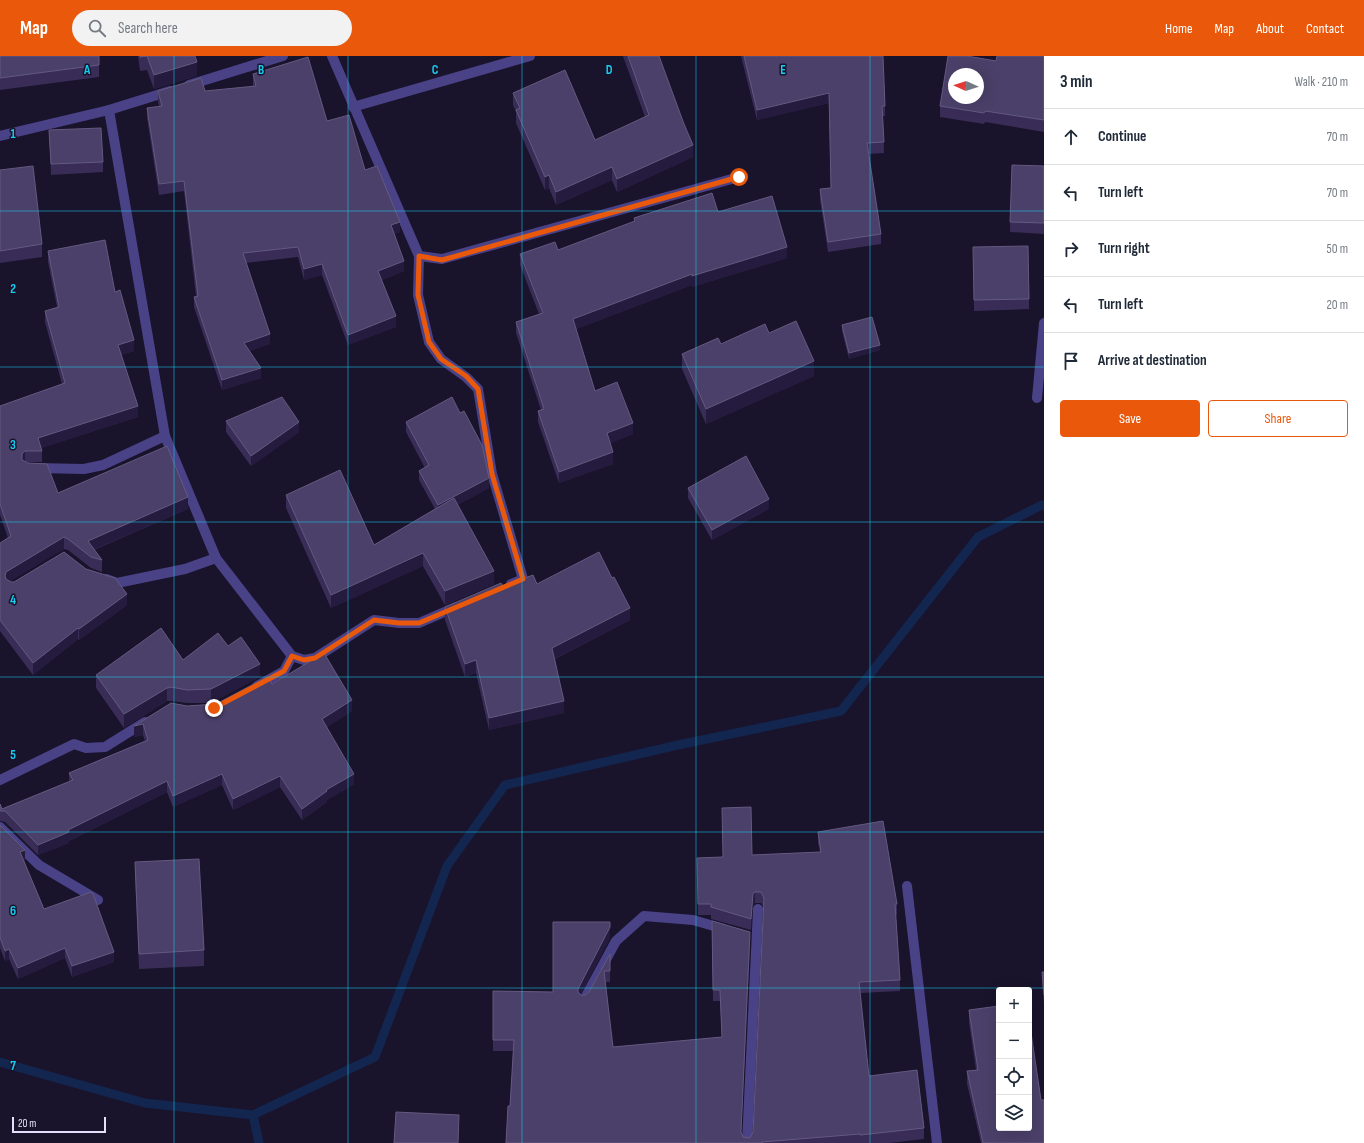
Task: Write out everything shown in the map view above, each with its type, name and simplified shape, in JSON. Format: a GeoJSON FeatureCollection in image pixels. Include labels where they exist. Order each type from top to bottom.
{"type":"FeatureCollection","features":[{"type":"Feature","properties":{"kind":"street"},"geometry":{"type":"LineString","coordinates":[[0,136],[109,110],[283,56]]}},
{"type":"Feature","properties":{"kind":"street"},"geometry":{"type":"LineString","coordinates":[[332,56],[419,256],[418,295],[429,342],[441,359],[466,376],[478,389],[492,474],[523,579],[502,588]]}},
{"type":"Feature","properties":{"kind":"street"},"geometry":{"type":"LineString","coordinates":[[353,107],[530,56]]}},
{"type":"Feature","properties":{"kind":"street"},"geometry":{"type":"LineString","coordinates":[[109,110],[165,436],[216,558],[292,656],[304,660],[315,658],[374,620],[399,623],[419,623],[468,602]]}},
{"type":"Feature","properties":{"kind":"street"},"geometry":{"type":"LineString","coordinates":[[419,256],[442,260],[739,177]]}},
{"type":"Feature","properties":{"kind":"street"},"geometry":{"type":"LineString","coordinates":[[1037,398],[1044,323]]}},
{"type":"Feature","properties":{"kind":"street"},"geometry":{"type":"LineString","coordinates":[[28,468],[84,469],[103,466],[165,436]]}},
{"type":"Feature","properties":{"kind":"street"},"geometry":{"type":"LineString","coordinates":[[95,576],[117,582],[185,569],[216,558]]}},
{"type":"Feature","properties":{"kind":"street"},"geometry":{"type":"LineString","coordinates":[[249,690],[284,671],[292,656]]}},
{"type":"Feature","properties":{"kind":"street"},"geometry":{"type":"LineString","coordinates":[[0,780],[74,744],[86,748],[105,747],[151,719]]}},
{"type":"Feature","properties":{"kind":"street"},"geometry":{"type":"LineString","coordinates":[[0,827],[39,865],[98,900]]}},
{"type":"Feature","properties":{"kind":"street"},"geometry":{"type":"LineString","coordinates":[[907,886],[937,1143]]}},
{"type":"Feature","properties":{"kind":"street"},"geometry":{"type":"LineString","coordinates":[[747,1143],[753,937],[758,909]]}},
{"type":"Feature","properties":{"kind":"street"},"geometry":{"type":"LineString","coordinates":[[584,1000],[616,941],[644,916],[693,920],[735,932]]}},
{"type":"Feature","properties":{"kind":"building"},"geometry":{"type":"Polygon","coordinates":[[[0,56],[99,56],[99,65],[0,78],[0,56]]]}},
{"type":"Feature","properties":{"kind":"building"},"geometry":{"type":"Polygon","coordinates":[[[147,56],[195,56],[197,62],[154,75],[147,56]]]}},
{"type":"Feature","properties":{"kind":"building"},"geometry":{"type":"Polygon","coordinates":[[[628,56],[659,56],[693,145],[617,179],[612,167],[556,192],[549,175],[545,177],[516,110],[520,108],[513,93],[565,70],[595,140],[649,115],[628,56]]]}},
{"type":"Feature","properties":{"kind":"building"},"geometry":{"type":"Polygon","coordinates":[[[744,56],[883,56],[885,106],[882,106],[884,142],[867,143],[881,234],[828,242],[820,189],[831,188],[829,93],[757,110],[744,56]]]}},
{"type":"Feature","properties":{"kind":"building"},"geometry":{"type":"Polygon","coordinates":[[[948,56],[967,56],[996,61],[997,56],[1044,56],[1044,120],[985,111],[984,113],[940,106],[948,56]]]}},
{"type":"Feature","properties":{"kind":"building"},"geometry":{"type":"Polygon","coordinates":[[[308,57],[327,121],[349,115],[365,170],[377,166],[400,222],[391,225],[404,261],[378,271],[396,316],[348,335],[322,264],[304,269],[298,247],[243,253],[270,334],[244,343],[261,368],[222,380],[194,297],[198,296],[184,181],[159,184],[147,108],[162,106],[158,91],[201,78],[205,91],[256,86],[253,74],[308,57]]]}},
{"type":"Feature","properties":{"kind":"building"},"geometry":{"type":"Polygon","coordinates":[[[101,128],[103,162],[51,164],[49,130],[101,128]]]}},
{"type":"Feature","properties":{"kind":"building"},"geometry":{"type":"Polygon","coordinates":[[[1012,165],[1044,166],[1044,223],[1010,222],[1012,165]]]}},
{"type":"Feature","properties":{"kind":"building"},"geometry":{"type":"Polygon","coordinates":[[[33,166],[42,244],[0,251],[0,170],[33,166]]]}},
{"type":"Feature","properties":{"kind":"building"},"geometry":{"type":"Polygon","coordinates":[[[712,193],[718,212],[772,196],[787,247],[692,276],[692,274],[573,319],[595,391],[617,382],[633,423],[607,433],[613,452],[559,472],[538,411],[544,409],[516,322],[543,313],[520,254],[555,242],[558,250],[635,221],[634,218],[712,193]]]}},
{"type":"Feature","properties":{"kind":"building"},"geometry":{"type":"Polygon","coordinates":[[[105,240],[115,292],[120,290],[134,340],[118,345],[138,406],[38,438],[42,451],[25,451],[22,454],[22,460],[28,463],[47,464],[58,493],[167,446],[188,497],[88,541],[102,560],[91,557],[64,537],[6,572],[6,579],[14,582],[64,552],[86,569],[115,578],[127,594],[79,629],[78,628],[33,663],[0,620],[0,543],[11,536],[0,504],[0,406],[65,383],[45,311],[59,307],[48,251],[105,240]]]}},
{"type":"Feature","properties":{"kind":"building"},"geometry":{"type":"Polygon","coordinates":[[[1028,246],[1029,299],[974,300],[973,247],[1028,246]]]}},
{"type":"Feature","properties":{"kind":"building"},"geometry":{"type":"Polygon","coordinates":[[[872,317],[880,345],[849,353],[842,325],[872,317]]]}},
{"type":"Feature","properties":{"kind":"building"},"geometry":{"type":"Polygon","coordinates":[[[796,321],[814,361],[706,409],[682,354],[718,338],[721,344],[765,324],[769,333],[796,321]]]}},
{"type":"Feature","properties":{"kind":"building"},"geometry":{"type":"Polygon","coordinates":[[[282,397],[299,422],[251,456],[226,421],[282,397]]]}},
{"type":"Feature","properties":{"kind":"building"},"geometry":{"type":"Polygon","coordinates":[[[452,397],[460,413],[464,411],[482,445],[489,478],[438,505],[419,471],[429,465],[406,422],[452,397]]]}},
{"type":"Feature","properties":{"kind":"building"},"geometry":{"type":"Polygon","coordinates":[[[746,456],[769,499],[712,530],[688,488],[746,456]]]}},
{"type":"Feature","properties":{"kind":"building"},"geometry":{"type":"Polygon","coordinates":[[[340,470],[374,545],[454,498],[494,571],[445,591],[423,553],[331,595],[286,495],[340,470]]]}},
{"type":"Feature","properties":{"kind":"building"},"geometry":{"type":"Polygon","coordinates":[[[599,552],[612,578],[614,577],[630,608],[552,648],[564,701],[489,718],[476,660],[465,664],[445,607],[501,583],[503,586],[533,575],[537,584],[599,552]]]}},
{"type":"Feature","properties":{"kind":"building"},"geometry":{"type":"Polygon","coordinates":[[[161,628],[183,660],[218,633],[228,646],[241,637],[260,664],[211,689],[187,690],[171,687],[167,688],[124,714],[96,675],[161,628]]]}},
{"type":"Feature","properties":{"kind":"building"},"geometry":{"type":"Polygon","coordinates":[[[324,653],[352,700],[322,719],[354,774],[326,790],[327,791],[302,809],[280,776],[233,799],[222,774],[173,796],[167,781],[68,830],[69,832],[38,845],[5,811],[0,811],[0,804],[2,809],[73,780],[69,773],[148,740],[143,724],[134,726],[171,703],[187,706],[216,704],[267,677],[272,684],[324,653]]]}},
{"type":"Feature","properties":{"kind":"building"},"geometry":{"type":"Polygon","coordinates":[[[751,807],[752,855],[821,852],[818,832],[883,821],[897,904],[895,904],[900,980],[859,982],[869,1076],[917,1070],[924,1128],[762,1143],[506,1143],[514,1040],[493,1040],[493,991],[553,992],[553,922],[610,922],[610,927],[578,989],[578,992],[581,995],[585,995],[589,992],[610,954],[610,971],[604,971],[613,1047],[722,1037],[720,990],[713,990],[712,921],[750,932],[741,1132],[743,1137],[750,1138],[753,1132],[764,898],[761,892],[755,892],[753,894],[751,919],[711,907],[711,904],[698,904],[697,858],[723,857],[722,808],[751,807]]]}},
{"type":"Feature","properties":{"kind":"building"},"geometry":{"type":"Polygon","coordinates":[[[0,825],[25,850],[20,852],[44,909],[91,892],[114,952],[72,966],[65,948],[18,968],[9,949],[5,951],[0,937],[0,825]]]}},
{"type":"Feature","properties":{"kind":"building"},"geometry":{"type":"Polygon","coordinates":[[[199,859],[204,950],[139,954],[135,862],[199,859]]]}},
{"type":"Feature","properties":{"kind":"building"},"geometry":{"type":"Polygon","coordinates":[[[1042,972],[1044,972],[1044,995],[1042,972]]]}},
{"type":"Feature","properties":{"kind":"building"},"geometry":{"type":"Polygon","coordinates":[[[996,1006],[996,1131],[1032,1131],[1032,1039],[1041,1100],[1044,1100],[1044,1143],[983,1143],[967,1071],[978,1070],[969,1010],[996,1006]]]}},
{"type":"Feature","properties":{"kind":"building"},"geometry":{"type":"Polygon","coordinates":[[[396,1112],[459,1115],[458,1143],[394,1143],[396,1112]]]}},
{"type":"Feature","properties":{"kind":"waterway"},"geometry":{"type":"LineString","coordinates":[[0,1062],[145,1103],[253,1115],[375,1057],[447,866],[505,785],[678,745],[841,711],[978,537],[1042,505],[1044,506]]}},
{"type":"Feature","properties":{"kind":"waterway"},"geometry":{"type":"LineString","coordinates":[[253,1115],[259,1143]]}},
{"type":"Feature","properties":{"kind":"route"},"geometry":{"type":"LineString","coordinates":[[214,708],[284,671],[292,656],[304,660],[315,658],[374,620],[399,623],[419,623],[523,579],[492,474],[478,389],[466,376],[441,359],[429,342],[418,295],[419,256],[442,260],[739,177]]}}]}
